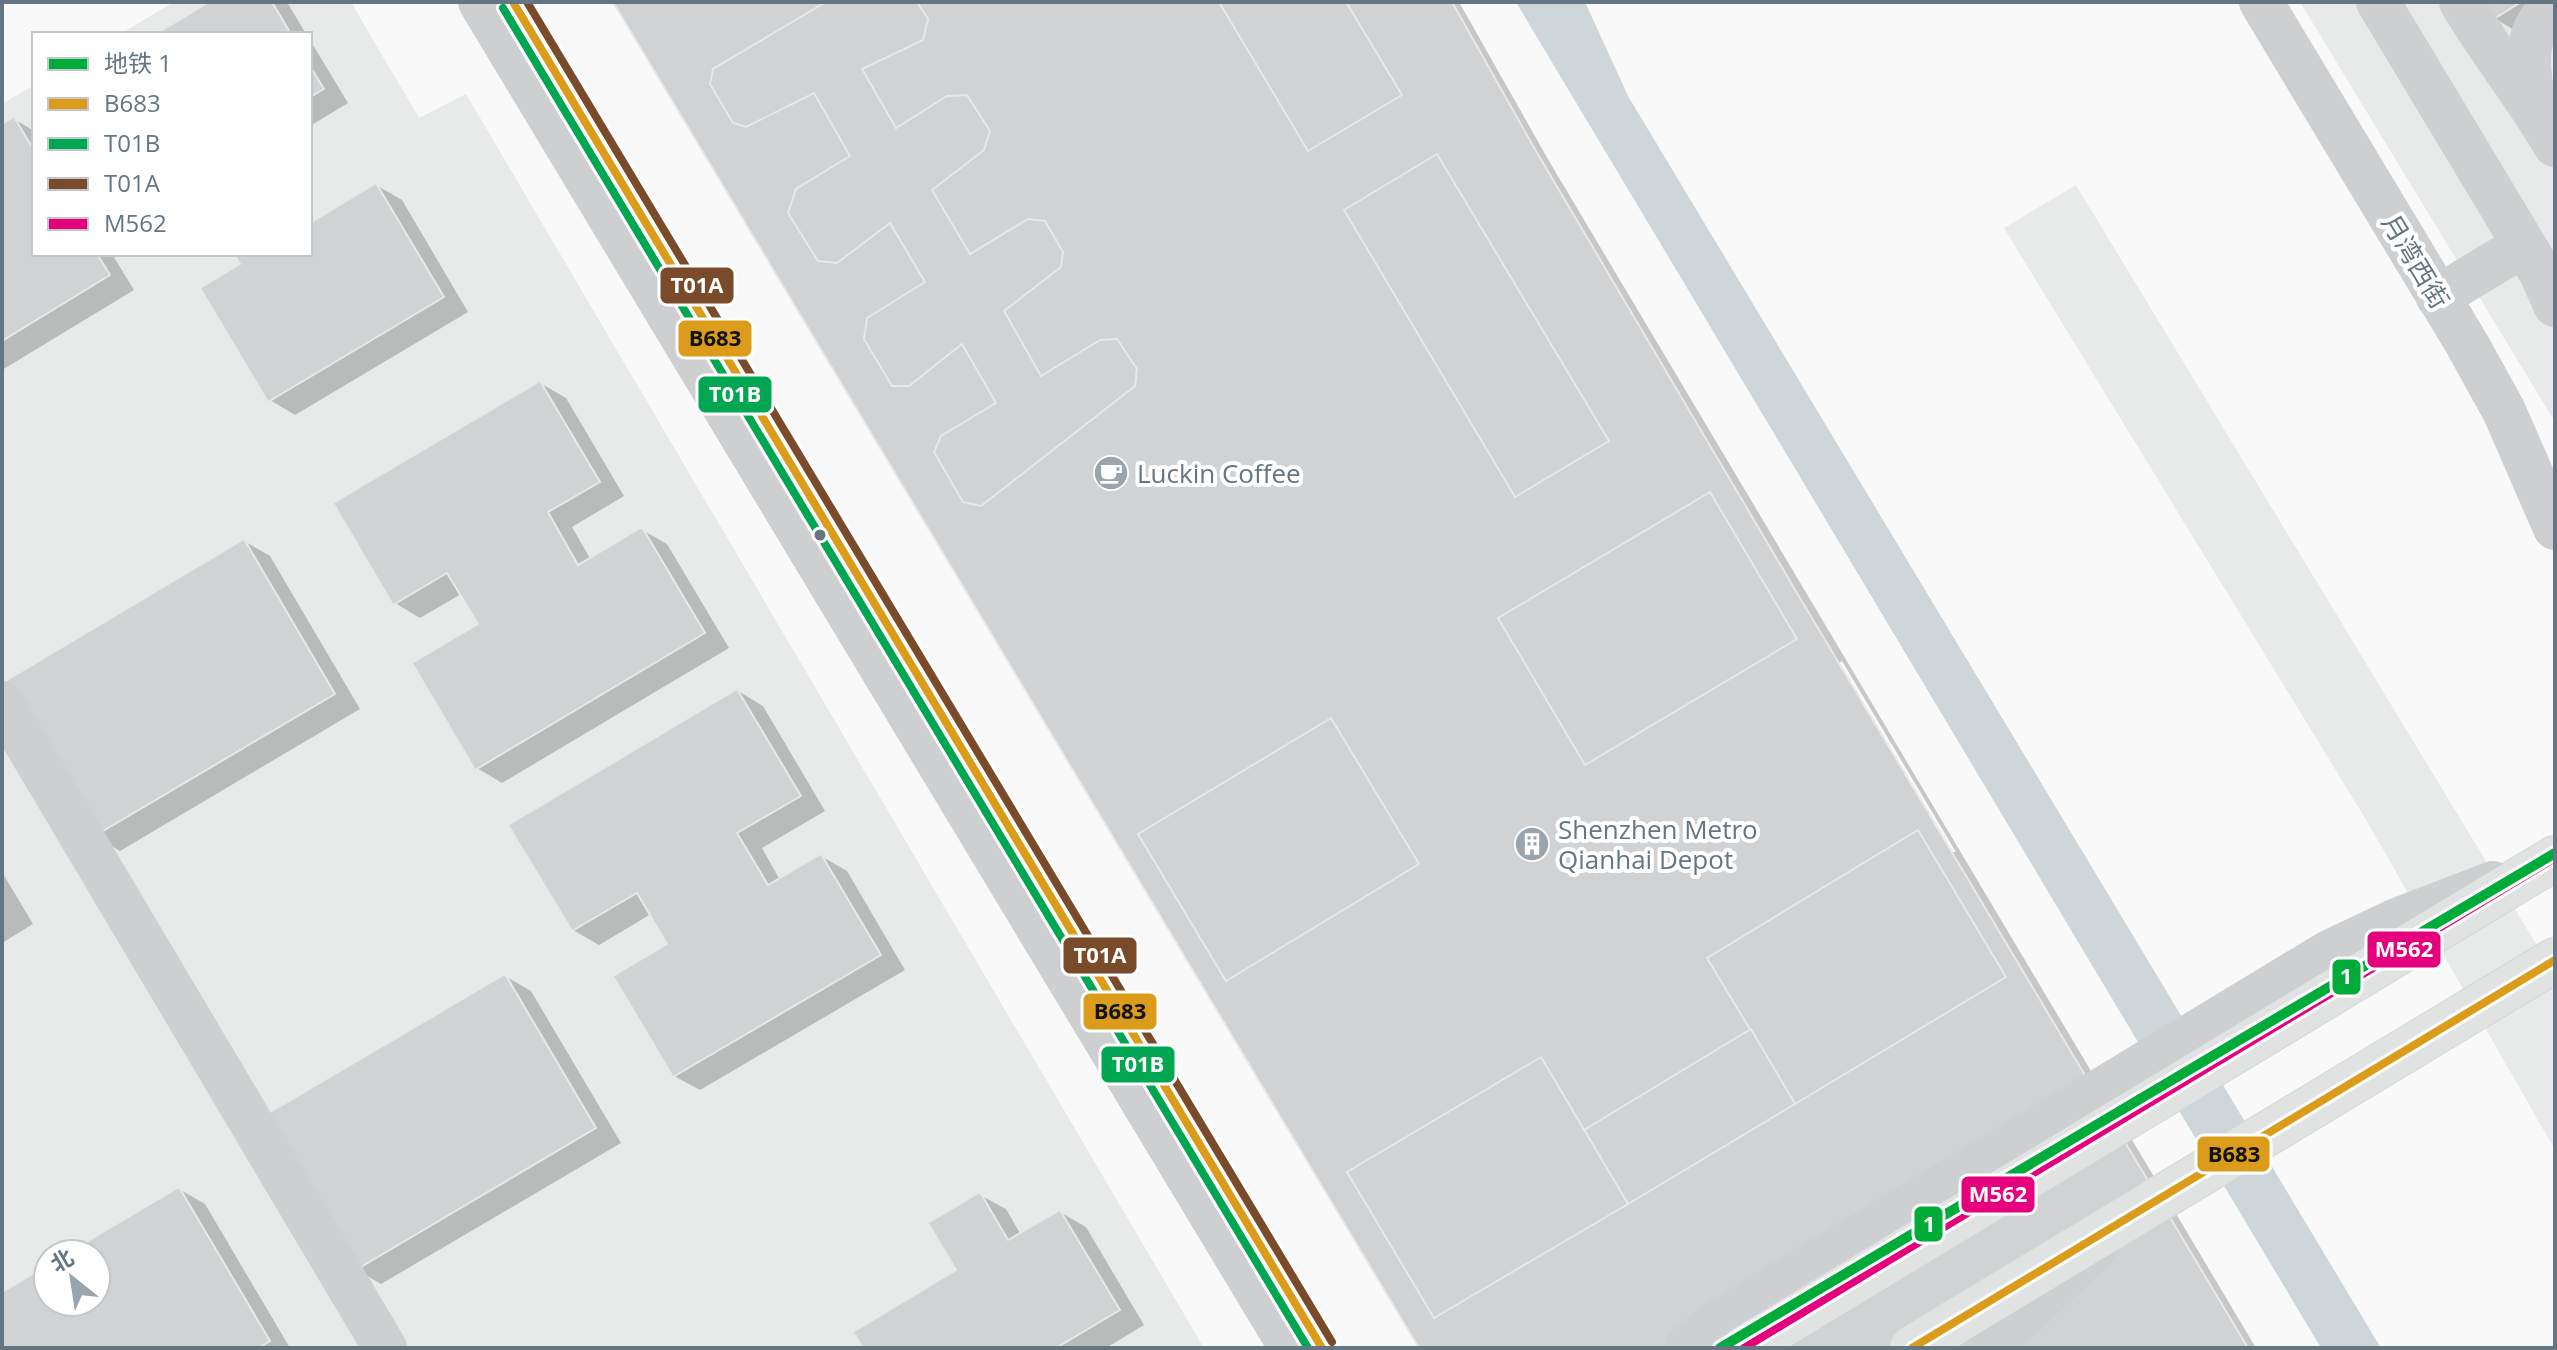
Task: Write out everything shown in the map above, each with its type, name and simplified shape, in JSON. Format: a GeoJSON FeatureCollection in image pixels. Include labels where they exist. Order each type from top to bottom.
{"type":"FeatureCollection","features":[{"type":"Feature","properties":{"kind":"main road"},"geometry":{"type":"LineString","coordinates":[[1744,1348],[2105,1109],[2553,859]]}},
{"type":"Feature","properties":{"kind":"main road"},"geometry":{"type":"LineString","coordinates":[[1912,1348],[2555,960]]}},
{"type":"Feature","properties":{"kind":"street"},"geometry":{"type":"LineString","coordinates":[[480,2],[1291,1348]]}},
{"type":"Feature","properties":{"kind":"street"},"geometry":{"type":"LineString","coordinates":[[513,2],[1322,1348]]}},
{"type":"Feature","properties":{"kind":"street","name":"月湾西街"},"geometry":{"type":"LineString","coordinates":[[2261,2],[2504,411],[2555,528]]}},
{"type":"Feature","properties":{"kind":"street"},"geometry":{"type":"LineString","coordinates":[[2378,2],[2544,272],[2438,297]]}},
{"type":"Feature","properties":{"kind":"street"},"geometry":{"type":"LineString","coordinates":[[2461,2],[2545,128]]}},
{"type":"Feature","properties":{"kind":"street"},"geometry":{"type":"LineString","coordinates":[[2545,128],[2527,69],[2528,46],[2537,26],[2555,5]]}},
{"type":"Feature","properties":{"kind":"street"},"geometry":{"type":"LineString","coordinates":[[2,703],[385,1348]]}},
{"type":"Feature","properties":{"kind":"street"},"geometry":{"type":"LineString","coordinates":[[1686,1348],[1714,1324],[2105,1109]]}},
{"type":"Feature","properties":{"kind":"street"},"geometry":{"type":"LineString","coordinates":[[1989,1348],[2122,1221]]}},
{"type":"Feature","properties":{"kind":"shaded area"},"geometry":{"type":"Polygon","coordinates":[[[174,2],[351,2],[419,118],[466,94],[1204,1348],[2,1348],[2,104],[32,86],[32,256],[312,256],[312,32],[123,32],[174,2]]]}},
{"type":"Feature","properties":{"kind":"shaded area"},"geometry":{"type":"Polygon","coordinates":[[[1516,2],[1585,2],[1628,96],[2381,1348],[2321,1348],[1516,2]]]}},
{"type":"Feature","properties":{"kind":"shaded area"},"geometry":{"type":"Polygon","coordinates":[[[2300,2],[2555,2],[2555,422],[2300,2]]]}},
{"type":"Feature","properties":{"kind":"shaded area"},"geometry":{"type":"Polygon","coordinates":[[[2076,185],[2555,975],[2555,1150],[2368,823],[2004,228],[2076,185]]]}},
{"type":"Feature","properties":{"kind":"building"},"geometry":{"type":"Polygon","coordinates":[[[209,2],[272,2],[290,32],[159,32],[209,2]]]}},
{"type":"Feature","properties":{"kind":"building","name":"Shenzhen Metro Qianhai Depot"},"geometry":{"type":"Polygon","coordinates":[[[613,2],[1452,2],[1536,151],[1797,593],[2248,1348],[1419,1348],[613,2]]]}},
{"type":"Feature","properties":{"kind":"building"},"geometry":{"type":"Polygon","coordinates":[[[826,2],[917,2],[928,19],[923,40],[862,69],[896,128],[947,96],[967,95],[990,131],[984,150],[932,190],[970,254],[1028,219],[1045,221],[1063,252],[1061,267],[1004,311],[1041,376],[1100,340],[1117,339],[1137,369],[1135,386],[981,506],[963,502],[934,452],[941,436],[996,403],[962,344],[909,386],[892,386],[864,339],[867,318],[925,282],[890,223],[837,263],[818,261],[788,213],[796,189],[850,156],[814,93],[746,127],[733,123],[710,84],[713,69],[826,2]]]}},
{"type":"Feature","properties":{"kind":"building"},"geometry":{"type":"Polygon","coordinates":[[[1219,2],[1346,2],[1402,95],[1308,151],[1219,2]]]}},
{"type":"Feature","properties":{"kind":"building"},"geometry":{"type":"Polygon","coordinates":[[[2482,2],[2521,2],[2492,20],[2482,2]]]}},
{"type":"Feature","properties":{"kind":"building"},"geometry":{"type":"Polygon","coordinates":[[[312,69],[324,89],[312,96],[312,69]]]}},
{"type":"Feature","properties":{"kind":"building"},"geometry":{"type":"Polygon","coordinates":[[[14,117],[32,147],[32,256],[98,256],[110,275],[2,341],[2,124],[14,117]]]}},
{"type":"Feature","properties":{"kind":"building"},"geometry":{"type":"Polygon","coordinates":[[[1437,154],[1609,441],[1515,497],[1344,210],[1437,154]]]}},
{"type":"Feature","properties":{"kind":"building"},"geometry":{"type":"Polygon","coordinates":[[[376,183],[444,297],[268,402],[200,288],[240,264],[235,256],[312,256],[312,222],[376,183]]]}},
{"type":"Feature","properties":{"kind":"building"},"geometry":{"type":"Polygon","coordinates":[[[540,381],[600,482],[548,512],[578,565],[642,527],[705,633],[475,770],[412,663],[478,624],[447,573],[393,605],[333,503],[540,381]]]}},
{"type":"Feature","properties":{"kind":"building"},"geometry":{"type":"Polygon","coordinates":[[[1710,492],[1797,639],[1585,765],[1498,618],[1710,492]]]}},
{"type":"Feature","properties":{"kind":"building"},"geometry":{"type":"Polygon","coordinates":[[[244,539],[335,694],[93,837],[2,683],[244,539]]]}},
{"type":"Feature","properties":{"kind":"building"},"geometry":{"type":"Polygon","coordinates":[[[737,689],[801,796],[737,833],[768,885],[821,854],[881,955],[673,1077],[613,976],[667,944],[637,893],[572,931],[508,825],[737,689]]]}},
{"type":"Feature","properties":{"kind":"building"},"geometry":{"type":"Polygon","coordinates":[[[1331,718],[1419,864],[1226,981],[1138,834],[1331,718]]]}},
{"type":"Feature","properties":{"kind":"building"},"geometry":{"type":"Polygon","coordinates":[[[1918,830],[2006,977],[1795,1104],[1707,958],[1918,830]]]}},
{"type":"Feature","properties":{"kind":"building"},"geometry":{"type":"Polygon","coordinates":[[[505,974],[596,1128],[354,1271],[262,1117],[505,974]]]}},
{"type":"Feature","properties":{"kind":"building"},"geometry":{"type":"Polygon","coordinates":[[[1751,1029],[1795,1104],[1628,1204],[1584,1130],[1751,1029]]]}},
{"type":"Feature","properties":{"kind":"building"},"geometry":{"type":"Polygon","coordinates":[[[1541,1057],[1628,1204],[1434,1318],[1347,1172],[1541,1057]]]}},
{"type":"Feature","properties":{"kind":"building"},"geometry":{"type":"Polygon","coordinates":[[[179,1187],[270,1341],[259,1348],[2,1348],[2,1292],[32,1274],[32,1318],[112,1318],[112,1238],[93,1238],[179,1187]]]}},
{"type":"Feature","properties":{"kind":"building"},"geometry":{"type":"Polygon","coordinates":[[[980,1192],[1008,1240],[1060,1210],[1120,1310],[1056,1348],[863,1348],[853,1332],[956,1270],[928,1223],[980,1192]]]}},
{"type":"Feature","properties":{"kind":"metro line","name":"1"},"geometry":{"type":"LineString","coordinates":[[1720,1348],[2555,853]]}},
{"type":"Feature","properties":{"kind":"transit line","name":"B683"},"geometry":{"type":"LineString","coordinates":[[513,2],[1322,1348]]}},
{"type":"Feature","properties":{"kind":"transit line","name":"T01A"},"geometry":{"type":"LineString","coordinates":[[527,2],[1332,1342]]}},
{"type":"Feature","properties":{"kind":"transit line","name":"T01B"},"geometry":{"type":"LineString","coordinates":[[503,8],[1308,1348]]}},
{"type":"Feature","properties":{"kind":"transit line","name":"M562"},"geometry":{"type":"LineString","coordinates":[[1744,1348],[2555,858]]}},
{"type":"Feature","properties":{"kind":"transit line","name":"B683"},"geometry":{"type":"LineString","coordinates":[[1912,1348],[2555,960]]}},
{"type":"Feature","properties":{"kind":"place","name":"Luckin Coffee"},"geometry":{"type":"Point","coordinates":[1111,473]}},
{"type":"Feature","properties":{"kind":"place","name":"Shenzhen Metro Qianhai Depot"},"geometry":{"type":"Point","coordinates":[1532,844]}}]}
